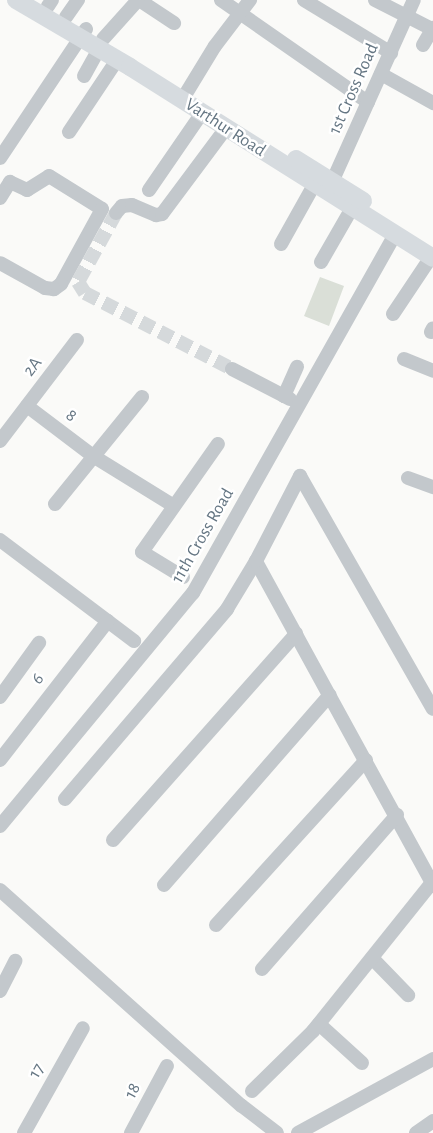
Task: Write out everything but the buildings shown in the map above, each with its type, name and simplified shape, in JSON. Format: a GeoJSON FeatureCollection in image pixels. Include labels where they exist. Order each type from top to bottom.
{"type":"FeatureCollection","features":[{"type":"Feature","properties":{"kind":"main road","name":"Varthur Road"},"geometry":{"type":"LineString","coordinates":[[16,0],[82,32],[127,62]]}},
{"type":"Feature","properties":{"kind":"main road","name":"Varthur Road"},"geometry":{"type":"LineString","coordinates":[[46,2],[100,46],[185,96],[324,187],[352,208],[395,234],[432,253]]}},
{"type":"Feature","properties":{"kind":"main road","name":"Varthur Road"},"geometry":{"type":"LineString","coordinates":[[185,96],[202,113],[432,253]]}},
{"type":"Feature","properties":{"kind":"street"},"geometry":{"type":"LineString","coordinates":[[66,17],[78,0]]}},
{"type":"Feature","properties":{"kind":"street"},"geometry":{"type":"LineString","coordinates":[[84,76],[100,46],[138,0],[174,24]]}},
{"type":"Feature","properties":{"kind":"street"},"geometry":{"type":"LineString","coordinates":[[221,0],[368,102]]}},
{"type":"Feature","properties":{"kind":"street"},"geometry":{"type":"LineString","coordinates":[[185,96],[250,0]]}},
{"type":"Feature","properties":{"kind":"street"},"geometry":{"type":"LineString","coordinates":[[304,0],[391,53]]}},
{"type":"Feature","properties":{"kind":"street"},"geometry":{"type":"LineString","coordinates":[[375,0],[433,29],[423,45]]}},
{"type":"Feature","properties":{"kind":"street","name":"1st Cross Road"},"geometry":{"type":"LineString","coordinates":[[281,244],[324,187],[368,102],[408,18],[414,0]]}},
{"type":"Feature","properties":{"kind":"street"},"geometry":{"type":"LineString","coordinates":[[0,147],[82,32]]}},
{"type":"Feature","properties":{"kind":"street"},"geometry":{"type":"LineString","coordinates":[[0,158],[82,32]]}},
{"type":"Feature","properties":{"kind":"street"},"geometry":{"type":"LineString","coordinates":[[69,132],[127,62]]}},
{"type":"Feature","properties":{"kind":"street"},"geometry":{"type":"LineString","coordinates":[[381,74],[433,103]]}},
{"type":"Feature","properties":{"kind":"street"},"geometry":{"type":"LineString","coordinates":[[148,190],[202,113]]}},
{"type":"Feature","properties":{"kind":"street"},"geometry":{"type":"LineString","coordinates":[[116,213],[122,206],[132,205],[156,215],[162,214],[226,128]]}},
{"type":"Feature","properties":{"kind":"street"},"geometry":{"type":"LineString","coordinates":[[0,198],[10,182],[28,190],[49,176],[102,209],[61,284],[54,288],[45,288],[0,264]]}},
{"type":"Feature","properties":{"kind":"street"},"geometry":{"type":"LineString","coordinates":[[320,262],[352,208]]}},
{"type":"Feature","properties":{"kind":"street","name":"11th Cross Road"},"geometry":{"type":"LineString","coordinates":[[0,826],[194,593],[395,234]]}},
{"type":"Feature","properties":{"kind":"street"},"geometry":{"type":"LineString","coordinates":[[393,314],[432,253]]}},
{"type":"Feature","properties":{"kind":"street","name":"2A"},"geometry":{"type":"LineString","coordinates":[[0,441],[77,340]]}},
{"type":"Feature","properties":{"kind":"street"},"geometry":{"type":"LineString","coordinates":[[404,359],[433,371]]}},
{"type":"Feature","properties":{"kind":"street"},"geometry":{"type":"LineString","coordinates":[[284,396],[297,367]]}},
{"type":"Feature","properties":{"kind":"street"},"geometry":{"type":"LineString","coordinates":[[232,369],[299,404]]}},
{"type":"Feature","properties":{"kind":"street"},"geometry":{"type":"LineString","coordinates":[[55,504],[142,397]]}},
{"type":"Feature","properties":{"kind":"street","name":"8"},"geometry":{"type":"LineString","coordinates":[[27,406],[93,456],[174,506]]}},
{"type":"Feature","properties":{"kind":"street"},"geometry":{"type":"LineString","coordinates":[[183,577],[142,552],[218,444]]}},
{"type":"Feature","properties":{"kind":"street"},"geometry":{"type":"LineString","coordinates":[[64,798],[228,609],[256,561],[300,476],[433,709]]}},
{"type":"Feature","properties":{"kind":"street"},"geometry":{"type":"LineString","coordinates":[[408,478],[433,487]]}},
{"type":"Feature","properties":{"kind":"street"},"geometry":{"type":"LineString","coordinates":[[0,540],[134,641]]}},
{"type":"Feature","properties":{"kind":"street"},"geometry":{"type":"LineString","coordinates":[[252,1091],[298,1049],[432,882],[397,815],[256,561]]}},
{"type":"Feature","properties":{"kind":"street","name":"6"},"geometry":{"type":"LineString","coordinates":[[0,760],[108,621]]}},
{"type":"Feature","properties":{"kind":"street"},"geometry":{"type":"LineString","coordinates":[[113,840],[296,634]]}},
{"type":"Feature","properties":{"kind":"street"},"geometry":{"type":"LineString","coordinates":[[0,697],[39,642]]}},
{"type":"Feature","properties":{"kind":"street"},"geometry":{"type":"LineString","coordinates":[[164,885],[330,695]]}},
{"type":"Feature","properties":{"kind":"street"},"geometry":{"type":"LineString","coordinates":[[216,925],[366,760]]}},
{"type":"Feature","properties":{"kind":"street"},"geometry":{"type":"LineString","coordinates":[[262,969],[397,815]]}},
{"type":"Feature","properties":{"kind":"street"},"geometry":{"type":"LineString","coordinates":[[0,890],[242,1106],[277,1133]]}},
{"type":"Feature","properties":{"kind":"street"},"geometry":{"type":"LineString","coordinates":[[372,958],[408,995]]}},
{"type":"Feature","properties":{"kind":"street"},"geometry":{"type":"LineString","coordinates":[[0,991],[15,961]]}},
{"type":"Feature","properties":{"kind":"street"},"geometry":{"type":"LineString","coordinates":[[319,1024],[362,1063]]}},
{"type":"Feature","properties":{"kind":"street","name":"17"},"geometry":{"type":"LineString","coordinates":[[24,1133],[84,1028]]}},
{"type":"Feature","properties":{"kind":"street"},"geometry":{"type":"LineString","coordinates":[[298,1133],[431,1053]]}},
{"type":"Feature","properties":{"kind":"street","name":"18"},"geometry":{"type":"LineString","coordinates":[[131,1133],[167,1066]]}},
{"type":"Feature","properties":{"kind":"street"},"geometry":{"type":"LineString","coordinates":[[416,1133],[433,1121]]}},
{"type":"Feature","properties":{"kind":"shaded area"},"geometry":{"type":"Polygon","coordinates":[[[320,277],[344,286],[329,326],[304,316],[320,277]]]}},
{"type":"Feature","properties":{"kind":"tunnel"},"geometry":{"type":"LineString","coordinates":[[116,213],[78,282],[85,293],[232,369]]}}]}
